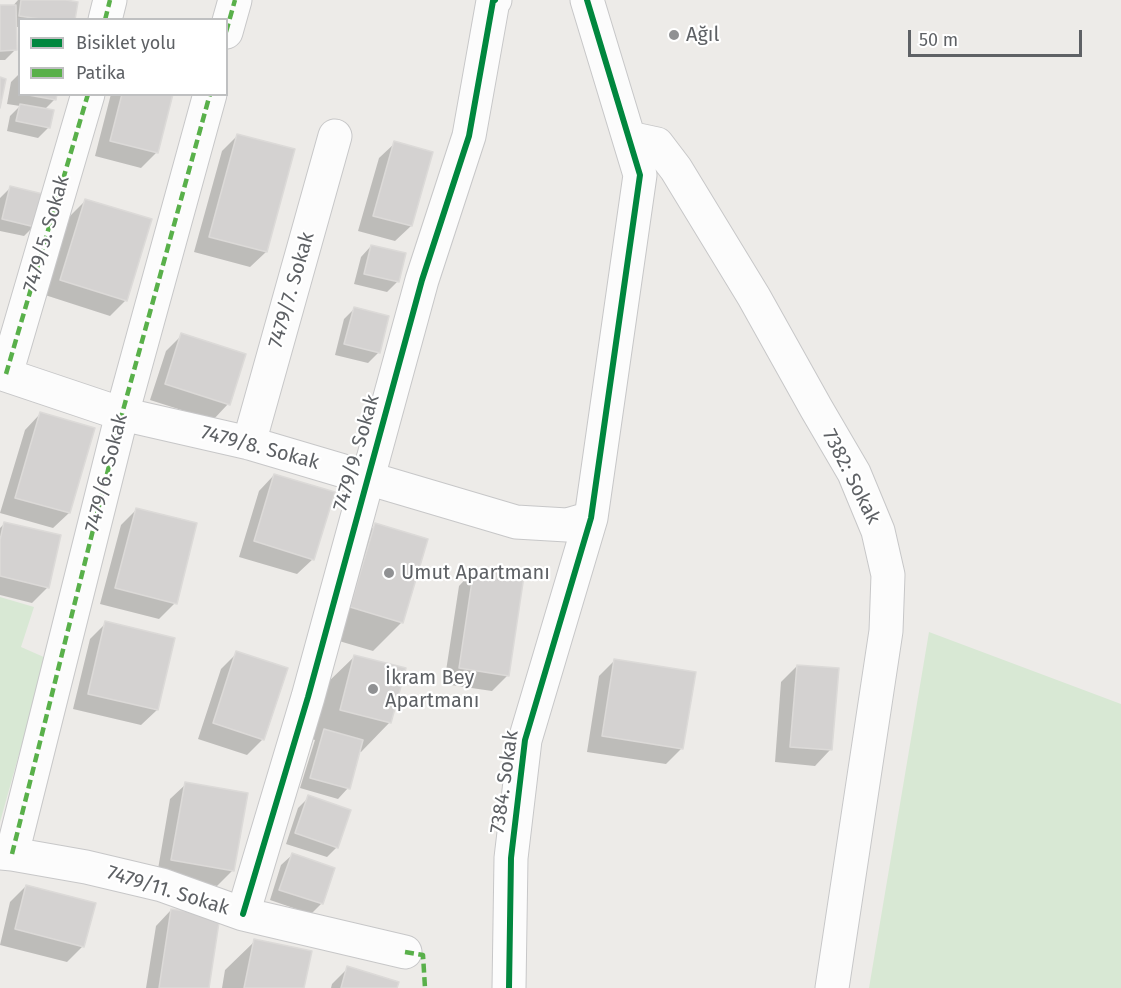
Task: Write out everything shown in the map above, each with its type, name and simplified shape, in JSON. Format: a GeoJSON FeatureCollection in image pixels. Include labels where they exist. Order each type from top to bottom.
{"type":"FeatureCollection","features":[{"type":"Feature","properties":{"kind":"street"},"geometry":{"type":"LineString","coordinates":[[106,18],[110,0]]}},
{"type":"Feature","properties":{"kind":"street"},"geometry":{"type":"LineString","coordinates":[[228,25],[235,0]]}},
{"type":"Feature","properties":{"kind":"street","name":"7479/9. Sokak"},"geometry":{"type":"LineString","coordinates":[[243,914],[308,697],[422,280],[469,136],[495,0]]}},
{"type":"Feature","properties":{"kind":"street"},"geometry":{"type":"LineString","coordinates":[[587,0],[640,175],[591,518]]}},
{"type":"Feature","properties":{"kind":"street","name":"7479/5. Sokak"},"geometry":{"type":"LineString","coordinates":[[3,374],[87,96]]}},
{"type":"Feature","properties":{"kind":"street","name":"7479/6. Sokak"},"geometry":{"type":"LineString","coordinates":[[6,853],[122,414],[209,96]]}},
{"type":"Feature","properties":{"kind":"street","name":"7479/7. Sokak"},"geometry":{"type":"LineString","coordinates":[[249,443],[335,136]]}},
{"type":"Feature","properties":{"kind":"street","name":"7382: Sokak"},"geometry":{"type":"LineString","coordinates":[[629,138],[657,144],[676,169],[754,297],[854,473],[879,531],[888,575],[886,631],[832,988]]}},
{"type":"Feature","properties":{"kind":"street","name":"7479/8. Sokak"},"geometry":{"type":"LineString","coordinates":[[3,374],[122,414],[249,443],[516,522],[567,525],[591,518]]}},
{"type":"Feature","properties":{"kind":"street","name":"7384. Sokak"},"geometry":{"type":"LineString","coordinates":[[509,988],[511,858],[525,740],[591,518]]}},
{"type":"Feature","properties":{"kind":"street","name":"7479/11. Sokak"},"geometry":{"type":"LineString","coordinates":[[6,853],[86,867],[162,885],[243,914],[405,952]]}},
{"type":"Feature","properties":{"kind":"green space"},"geometry":{"type":"Polygon","coordinates":[[[0,597],[34,607],[21,647],[46,658],[0,822],[0,597]]]}},
{"type":"Feature","properties":{"kind":"green space"},"geometry":{"type":"Polygon","coordinates":[[[929,632],[1121,704],[1121,988],[869,988],[929,632]]]}},
{"type":"Feature","properties":{"kind":"building"},"geometry":{"type":"Polygon","coordinates":[[[21,0],[78,2],[75,18],[19,16],[21,0]]]}},
{"type":"Feature","properties":{"kind":"building"},"geometry":{"type":"Polygon","coordinates":[[[0,5],[16,5],[17,50],[0,51],[0,5]]]}},
{"type":"Feature","properties":{"kind":"building"},"geometry":{"type":"Polygon","coordinates":[[[0,77],[6,79],[0,108],[0,77]]]}},
{"type":"Feature","properties":{"kind":"building"},"geometry":{"type":"Polygon","coordinates":[[[34,96],[57,96],[56,100],[34,96]]]}},
{"type":"Feature","properties":{"kind":"building"},"geometry":{"type":"Polygon","coordinates":[[[121,96],[172,96],[158,153],[110,141],[121,96]]]}},
{"type":"Feature","properties":{"kind":"building"},"geometry":{"type":"Polygon","coordinates":[[[20,104],[54,110],[50,128],[16,121],[20,104]]]}},
{"type":"Feature","properties":{"kind":"building"},"geometry":{"type":"Polygon","coordinates":[[[237,134],[295,149],[267,252],[209,237],[237,134]]]}},
{"type":"Feature","properties":{"kind":"building"},"geometry":{"type":"Polygon","coordinates":[[[394,141],[433,152],[412,226],[373,216],[394,141]]]}},
{"type":"Feature","properties":{"kind":"building"},"geometry":{"type":"Polygon","coordinates":[[[10,186],[43,194],[35,227],[2,219],[10,186]]]}},
{"type":"Feature","properties":{"kind":"building"},"geometry":{"type":"Polygon","coordinates":[[[85,199],[152,219],[127,301],[60,280],[85,199]]]}},
{"type":"Feature","properties":{"kind":"building"},"geometry":{"type":"Polygon","coordinates":[[[371,245],[406,253],[399,282],[364,274],[371,245]]]}},
{"type":"Feature","properties":{"kind":"building"},"geometry":{"type":"Polygon","coordinates":[[[354,307],[389,316],[380,353],[344,344],[354,307]]]}},
{"type":"Feature","properties":{"kind":"building"},"geometry":{"type":"Polygon","coordinates":[[[181,333],[246,354],[230,405],[165,384],[181,333]]]}},
{"type":"Feature","properties":{"kind":"building"},"geometry":{"type":"Polygon","coordinates":[[[40,412],[95,428],[70,513],[15,498],[40,412]]]}},
{"type":"Feature","properties":{"kind":"building"},"geometry":{"type":"Polygon","coordinates":[[[274,474],[335,492],[314,560],[254,541],[274,474]]]}},
{"type":"Feature","properties":{"kind":"building"},"geometry":{"type":"Polygon","coordinates":[[[136,508],[197,523],[177,604],[115,588],[136,508]]]}},
{"type":"Feature","properties":{"kind":"building"},"geometry":{"type":"Polygon","coordinates":[[[4,522],[61,535],[49,588],[0,576],[0,540],[4,522]]]}},
{"type":"Feature","properties":{"kind":"building","name":"Umut Apartmanı"},"geometry":{"type":"Polygon","coordinates":[[[375,523],[428,539],[403,623],[350,607],[375,523]]]}},
{"type":"Feature","properties":{"kind":"building"},"geometry":{"type":"Polygon","coordinates":[[[474,568],[524,576],[509,676],[459,668],[474,568]]]}},
{"type":"Feature","properties":{"kind":"building"},"geometry":{"type":"Polygon","coordinates":[[[105,621],[175,638],[158,710],[88,694],[105,621]]]}},
{"type":"Feature","properties":{"kind":"building"},"geometry":{"type":"Polygon","coordinates":[[[236,651],[288,668],[264,740],[213,723],[236,651]]]}},
{"type":"Feature","properties":{"kind":"building","name":"İkram Bey Apartmanı"},"geometry":{"type":"Polygon","coordinates":[[[354,655],[406,668],[391,723],[340,710],[354,655]]]}},
{"type":"Feature","properties":{"kind":"building"},"geometry":{"type":"Polygon","coordinates":[[[614,659],[696,672],[683,749],[602,736],[614,659]]]}},
{"type":"Feature","properties":{"kind":"building"},"geometry":{"type":"Polygon","coordinates":[[[797,665],[839,668],[832,750],[790,747],[797,665]]]}},
{"type":"Feature","properties":{"kind":"building"},"geometry":{"type":"Polygon","coordinates":[[[324,729],[363,740],[350,789],[310,778],[324,729]]]}},
{"type":"Feature","properties":{"kind":"building"},"geometry":{"type":"Polygon","coordinates":[[[185,782],[248,793],[234,871],[171,860],[185,782]]]}},
{"type":"Feature","properties":{"kind":"building"},"geometry":{"type":"Polygon","coordinates":[[[308,795],[351,810],[338,848],[295,833],[308,795]]]}},
{"type":"Feature","properties":{"kind":"building"},"geometry":{"type":"Polygon","coordinates":[[[292,853],[335,868],[323,904],[279,890],[292,853]]]}},
{"type":"Feature","properties":{"kind":"building"},"geometry":{"type":"Polygon","coordinates":[[[26,885],[96,903],[84,947],[15,929],[26,885]]]}},
{"type":"Feature","properties":{"kind":"building"},"geometry":{"type":"Polygon","coordinates":[[[171,909],[220,916],[209,988],[159,988],[171,909]]]}},
{"type":"Feature","properties":{"kind":"building"},"geometry":{"type":"Polygon","coordinates":[[[254,939],[312,951],[304,988],[244,988],[254,939]]]}},
{"type":"Feature","properties":{"kind":"building"},"geometry":{"type":"Polygon","coordinates":[[[347,966],[399,982],[397,988],[341,988],[347,966]]]}},
{"type":"Feature","properties":{"kind":"marked path"},"geometry":{"type":"LineString","coordinates":[[106,18],[110,0]]}},
{"type":"Feature","properties":{"kind":"marked path"},"geometry":{"type":"LineString","coordinates":[[228,25],[235,0]]}},
{"type":"Feature","properties":{"kind":"marked path"},"geometry":{"type":"LineString","coordinates":[[6,374],[87,96]]}},
{"type":"Feature","properties":{"kind":"marked path"},"geometry":{"type":"LineString","coordinates":[[12,854],[122,414],[209,96]]}},
{"type":"Feature","properties":{"kind":"marked path"},"geometry":{"type":"LineString","coordinates":[[405,952],[423,955],[425,988]]}},
{"type":"Feature","properties":{"kind":"cycle path"},"geometry":{"type":"LineString","coordinates":[[243,914],[308,697],[422,280],[469,136],[495,0]]}},
{"type":"Feature","properties":{"kind":"cycle path"},"geometry":{"type":"LineString","coordinates":[[509,988],[511,858],[525,740],[591,518],[640,175],[587,0]]}},
{"type":"Feature","properties":{"kind":"place","name":"Ağıl"},"geometry":{"type":"Point","coordinates":[674,35]}},
{"type":"Feature","properties":{"kind":"place","name":"Umut Apartmanı"},"geometry":{"type":"Point","coordinates":[389,573]}},
{"type":"Feature","properties":{"kind":"place","name":"İkram Bey Apartmanı"},"geometry":{"type":"Point","coordinates":[373,689]}}]}
